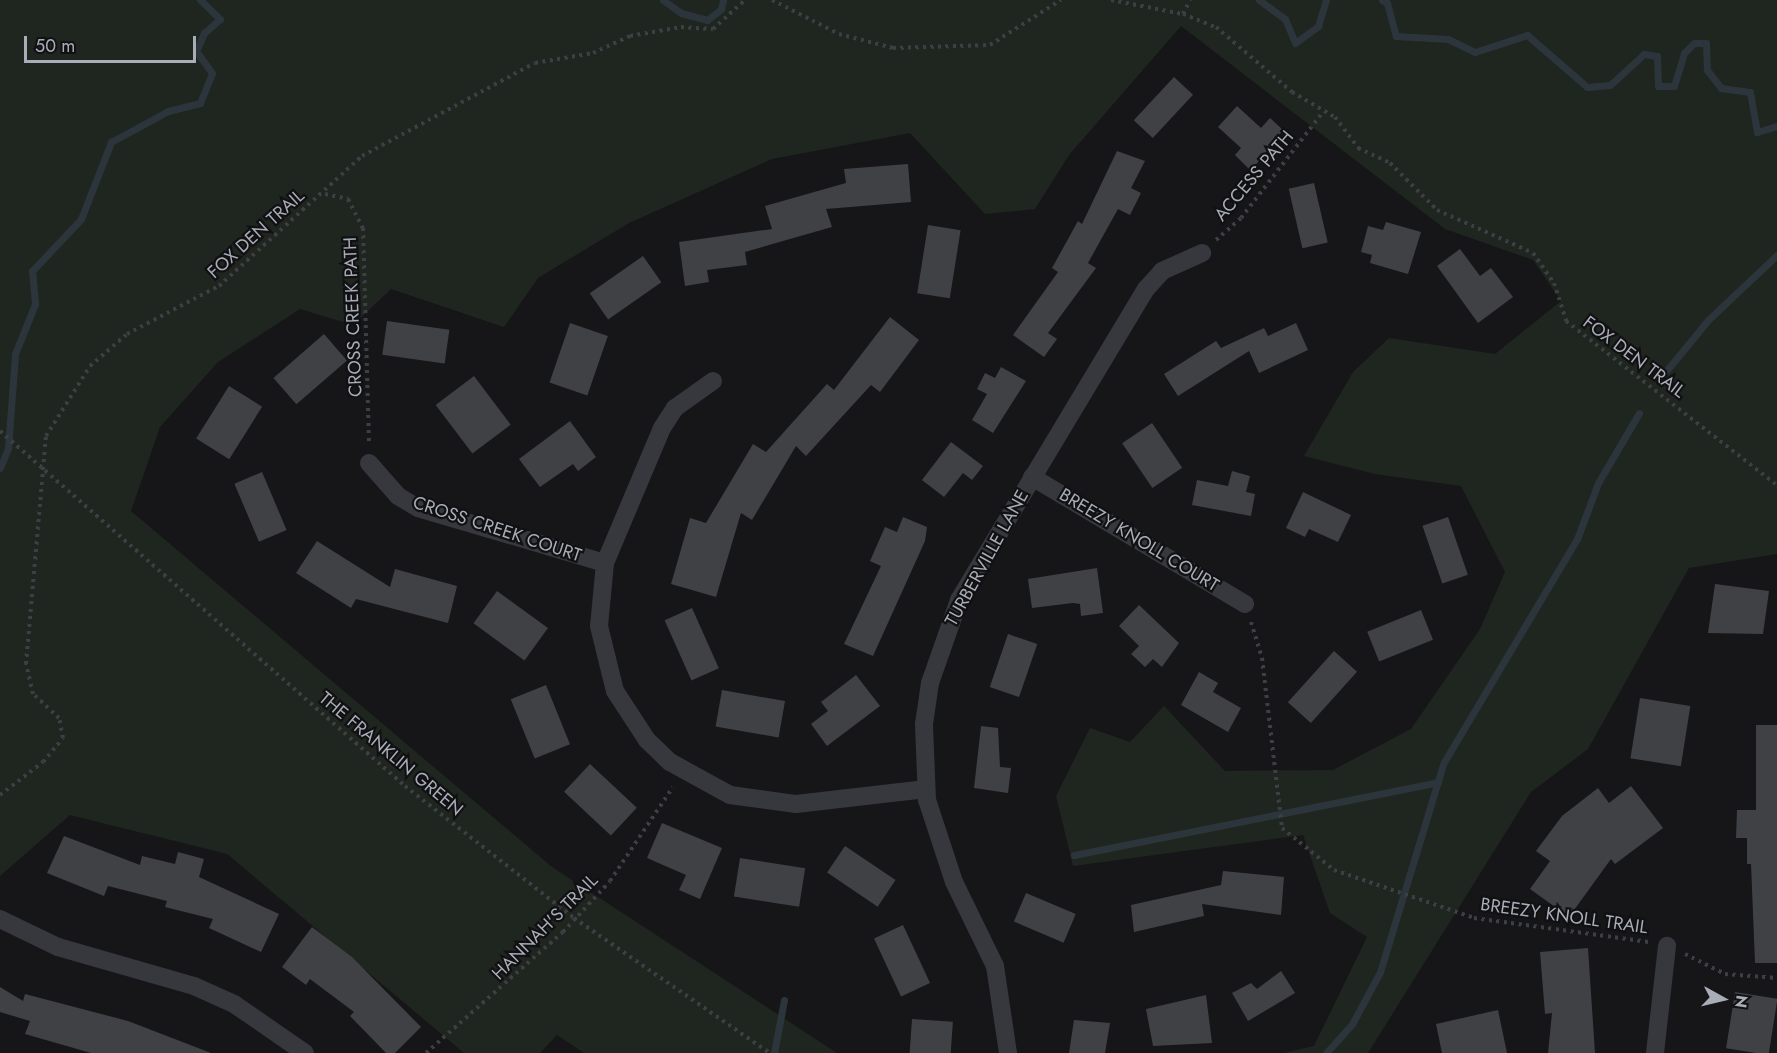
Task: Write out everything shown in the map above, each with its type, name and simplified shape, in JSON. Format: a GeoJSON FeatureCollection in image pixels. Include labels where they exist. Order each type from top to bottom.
{"type":"FeatureCollection","features":[{"type":"Feature","properties":{"kind":"street","name":"TURBERVILLE LANE"},"geometry":{"type":"LineString","coordinates":[[1008,1053],[995,966],[942,852],[926,789],[924,724],[941,643],[959,600],[1146,289],[1162,271],[1202,253]]}},
{"type":"Feature","properties":{"kind":"street"},"geometry":{"type":"LineString","coordinates":[[713,381],[675,408],[662,428],[605,563],[599,626],[615,691],[647,740],[683,771],[730,795],[762,802],[796,804],[926,789]]}},
{"type":"Feature","properties":{"kind":"street","name":"CROSS CREEK COURT"},"geometry":{"type":"LineString","coordinates":[[369,463],[398,496],[418,508],[605,563]]}},
{"type":"Feature","properties":{"kind":"street","name":"BREEZY KNOLL COURT"},"geometry":{"type":"LineString","coordinates":[[1032,477],[1245,604]]}},
{"type":"Feature","properties":{"kind":"street"},"geometry":{"type":"LineString","coordinates":[[0,919],[58,947],[194,986],[234,1004],[306,1053]]}},
{"type":"Feature","properties":{"kind":"street"},"geometry":{"type":"LineString","coordinates":[[1655,1053],[1667,946]]}},
{"type":"Feature","properties":{"kind":"path","name":"FOX DEN TRAIL"},"geometry":{"type":"LineString","coordinates":[[0,795],[63,738],[59,718],[33,694],[26,664],[44,467],[53,418],[90,366],[127,334],[219,286],[325,194],[362,156],[535,63],[593,53],[630,36],[681,27],[713,29],[745,0]]}},
{"type":"Feature","properties":{"kind":"path"},"geometry":{"type":"LineString","coordinates":[[772,0],[839,34],[893,48],[990,45],[1061,0]]}},
{"type":"Feature","properties":{"kind":"path","name":"FOX DEN TRAIL"},"geometry":{"type":"LineString","coordinates":[[1111,0],[1183,14],[1216,27],[1323,112],[1335,117],[1358,148],[1390,163],[1419,188],[1437,210],[1533,253],[1554,283],[1566,321],[1777,485]]}},
{"type":"Feature","properties":{"kind":"path"},"geometry":{"type":"LineString","coordinates":[[1183,14],[1190,0]]}},
{"type":"Feature","properties":{"kind":"path","name":"ACCESS PATH"},"geometry":{"type":"LineString","coordinates":[[1202,253],[1241,218],[1323,112]]}},
{"type":"Feature","properties":{"kind":"path","name":"CROSS CREEK PATH"},"geometry":{"type":"LineString","coordinates":[[325,194],[348,199],[363,228],[369,463]]}},
{"type":"Feature","properties":{"kind":"path","name":"THE FRANKLIN GREEN"},"geometry":{"type":"LineString","coordinates":[[2,432],[405,786],[574,918],[769,1053]]}},
{"type":"Feature","properties":{"kind":"path","name":"BREEZY KNOLL TRAIL"},"geometry":{"type":"LineString","coordinates":[[1245,604],[1262,658],[1281,789],[1276,804],[1282,828],[1334,870],[1391,894],[1415,898],[1474,918],[1667,946],[1725,974],[1777,978]]}},
{"type":"Feature","properties":{"kind":"path","name":"HANNAH'S TRAIL"},"geometry":{"type":"LineString","coordinates":[[426,1053],[495,997],[609,881],[683,771]]}},
{"type":"Feature","properties":{"kind":"shaded area"},"geometry":{"type":"Polygon","coordinates":[[[0,0],[1777,0],[1777,554],[1689,568],[1588,749],[1531,792],[1368,1053],[1284,1053],[1314,1046],[1367,937],[1330,913],[1303,835],[1073,866],[1056,796],[1090,728],[1130,742],[1164,706],[1225,771],[1333,770],[1411,729],[1480,629],[1505,572],[1461,486],[1375,474],[1304,456],[1353,372],[1389,338],[1495,354],[1561,301],[1533,260],[1445,229],[1181,26],[1069,155],[1035,209],[985,214],[910,133],[772,159],[629,223],[538,278],[504,327],[391,289],[353,325],[300,309],[218,362],[160,427],[131,511],[552,867],[837,1053],[584,1053],[557,1035],[540,1053],[464,1053],[227,854],[70,815],[0,876],[0,0]]]}},
{"type":"Feature","properties":{"kind":"building"},"geometry":{"type":"Polygon","coordinates":[[[1174,77],[1193,95],[1153,138],[1134,120],[1174,77]]]}},
{"type":"Feature","properties":{"kind":"building"},"geometry":{"type":"Polygon","coordinates":[[[1237,106],[1261,128],[1270,118],[1283,130],[1251,171],[1235,155],[1241,148],[1218,127],[1237,106]]]}},
{"type":"Feature","properties":{"kind":"building"},"geometry":{"type":"Polygon","coordinates":[[[1117,151],[1145,161],[1131,188],[1141,193],[1130,215],[1118,209],[1088,263],[1096,268],[1048,333],[1057,339],[1044,357],[1013,335],[1058,272],[1052,268],[1078,221],[1082,224],[1117,151]]]}},
{"type":"Feature","properties":{"kind":"building"},"geometry":{"type":"Polygon","coordinates":[[[908,164],[911,202],[826,209],[832,227],[745,252],[747,265],[707,270],[709,282],[685,286],[679,242],[772,229],[765,206],[846,183],[844,169],[908,164]]]}},
{"type":"Feature","properties":{"kind":"building"},"geometry":{"type":"Polygon","coordinates":[[[1314,183],[1328,242],[1302,248],[1289,189],[1314,183]]]}},
{"type":"Feature","properties":{"kind":"building"},"geometry":{"type":"Polygon","coordinates":[[[1386,222],[1421,232],[1408,274],[1370,263],[1372,255],[1361,252],[1368,226],[1383,230],[1386,222]]]}},
{"type":"Feature","properties":{"kind":"building"},"geometry":{"type":"Polygon","coordinates":[[[928,225],[961,230],[950,298],[917,293],[928,225]]]}},
{"type":"Feature","properties":{"kind":"building"},"geometry":{"type":"Polygon","coordinates":[[[1460,249],[1480,276],[1491,268],[1513,297],[1478,323],[1437,266],[1460,249]]]}},
{"type":"Feature","properties":{"kind":"building"},"geometry":{"type":"Polygon","coordinates":[[[643,256],[661,282],[608,319],[590,293],[643,256]]]}},
{"type":"Feature","properties":{"kind":"building"},"geometry":{"type":"Polygon","coordinates":[[[890,317],[919,340],[880,392],[871,385],[806,456],[796,446],[752,520],[741,513],[716,597],[671,584],[690,518],[706,523],[753,444],[766,452],[827,384],[834,390],[890,317]]]}},
{"type":"Feature","properties":{"kind":"building"},"geometry":{"type":"Polygon","coordinates":[[[387,321],[449,330],[445,363],[382,355],[387,321]]]}},
{"type":"Feature","properties":{"kind":"building"},"geometry":{"type":"Polygon","coordinates":[[[570,323],[608,336],[587,396],[549,383],[570,323]]]}},
{"type":"Feature","properties":{"kind":"building"},"geometry":{"type":"Polygon","coordinates":[[[1296,323],[1308,350],[1259,373],[1249,351],[1178,396],[1164,374],[1216,341],[1221,348],[1264,328],[1268,336],[1296,323]]]}},
{"type":"Feature","properties":{"kind":"building"},"geometry":{"type":"Polygon","coordinates":[[[324,334],[347,360],[296,404],[273,378],[324,334]]]}},
{"type":"Feature","properties":{"kind":"building"},"geometry":{"type":"Polygon","coordinates":[[[1001,367],[1026,381],[993,433],[972,420],[987,394],[977,389],[985,373],[995,378],[1001,367]]]}},
{"type":"Feature","properties":{"kind":"building"},"geometry":{"type":"Polygon","coordinates":[[[474,376],[511,425],[472,454],[436,405],[474,376]]]}},
{"type":"Feature","properties":{"kind":"building"},"geometry":{"type":"Polygon","coordinates":[[[229,386],[262,407],[229,459],[196,439],[229,386]]]}},
{"type":"Feature","properties":{"kind":"building"},"geometry":{"type":"Polygon","coordinates":[[[570,421],[596,457],[578,471],[573,464],[540,487],[519,459],[570,421]]]}},
{"type":"Feature","properties":{"kind":"building"},"geometry":{"type":"Polygon","coordinates":[[[1152,423],[1182,468],[1152,488],[1122,443],[1152,423]]]}},
{"type":"Feature","properties":{"kind":"building"},"geometry":{"type":"Polygon","coordinates":[[[951,442],[983,466],[972,480],[963,473],[944,497],[922,480],[951,442]]]}},
{"type":"Feature","properties":{"kind":"building"},"geometry":{"type":"Polygon","coordinates":[[[1232,471],[1250,476],[1246,492],[1255,494],[1251,516],[1192,505],[1197,480],[1228,486],[1232,471]]]}},
{"type":"Feature","properties":{"kind":"building"},"geometry":{"type":"Polygon","coordinates":[[[262,472],[287,530],[259,542],[234,484],[262,472]]]}},
{"type":"Feature","properties":{"kind":"building"},"geometry":{"type":"Polygon","coordinates":[[[1303,492],[1351,515],[1338,542],[1309,529],[1305,537],[1286,528],[1303,492]]]}},
{"type":"Feature","properties":{"kind":"building"},"geometry":{"type":"Polygon","coordinates":[[[903,517],[927,527],[925,541],[873,656],[844,644],[881,566],[870,561],[885,527],[897,532],[903,517]]]}},
{"type":"Feature","properties":{"kind":"building"},"geometry":{"type":"Polygon","coordinates":[[[1448,517],[1468,575],[1442,583],[1422,526],[1448,517]]]}},
{"type":"Feature","properties":{"kind":"building"},"geometry":{"type":"Polygon","coordinates":[[[317,541],[390,587],[395,569],[457,586],[448,623],[356,599],[351,608],[296,573],[317,541]]]}},
{"type":"Feature","properties":{"kind":"building"},"geometry":{"type":"Polygon","coordinates":[[[1097,568],[1103,613],[1081,616],[1080,604],[1073,603],[1032,608],[1028,579],[1097,568]]]}},
{"type":"Feature","properties":{"kind":"building"},"geometry":{"type":"Polygon","coordinates":[[[1715,584],[1769,591],[1763,634],[1708,633],[1715,584]]]}},
{"type":"Feature","properties":{"kind":"building"},"geometry":{"type":"Polygon","coordinates":[[[497,591],[548,628],[524,660],[473,623],[497,591]]]}},
{"type":"Feature","properties":{"kind":"building"},"geometry":{"type":"Polygon","coordinates":[[[1139,605],[1179,643],[1162,667],[1153,659],[1145,667],[1131,654],[1139,646],[1119,626],[1139,605]]]}},
{"type":"Feature","properties":{"kind":"building"},"geometry":{"type":"Polygon","coordinates":[[[692,608],[719,668],[691,680],[665,620],[692,608]]]}},
{"type":"Feature","properties":{"kind":"building"},"geometry":{"type":"Polygon","coordinates":[[[1421,610],[1433,640],[1379,661],[1367,632],[1421,610]]]}},
{"type":"Feature","properties":{"kind":"building"},"geometry":{"type":"Polygon","coordinates":[[[1008,634],[1037,644],[1019,697],[990,687],[1008,634]]]}},
{"type":"Feature","properties":{"kind":"building"},"geometry":{"type":"Polygon","coordinates":[[[1334,651],[1357,672],[1311,723],[1288,702],[1334,651]]]}},
{"type":"Feature","properties":{"kind":"building"},"geometry":{"type":"Polygon","coordinates":[[[1199,672],[1218,683],[1213,692],[1241,708],[1228,732],[1181,705],[1199,672]]]}},
{"type":"Feature","properties":{"kind":"building"},"geometry":{"type":"Polygon","coordinates":[[[856,675],[880,706],[827,746],[811,724],[828,711],[821,702],[856,675]]]}},
{"type":"Feature","properties":{"kind":"building"},"geometry":{"type":"Polygon","coordinates":[[[546,685],[570,744],[535,759],[511,699],[546,685]]]}},
{"type":"Feature","properties":{"kind":"building"},"geometry":{"type":"Polygon","coordinates":[[[722,690],[785,701],[779,738],[716,726],[722,690]]]}},
{"type":"Feature","properties":{"kind":"building"},"geometry":{"type":"Polygon","coordinates":[[[1640,698],[1690,706],[1681,766],[1630,758],[1640,698]]]}},
{"type":"Feature","properties":{"kind":"building"},"geometry":{"type":"Polygon","coordinates":[[[1756,725],[1777,725],[1777,963],[1755,963],[1751,864],[1747,864],[1747,838],[1736,838],[1737,810],[1756,810],[1756,725]]]}},
{"type":"Feature","properties":{"kind":"building"},"geometry":{"type":"Polygon","coordinates":[[[981,726],[998,728],[1000,767],[1011,768],[1008,793],[974,788],[981,726]]]}},
{"type":"Feature","properties":{"kind":"building"},"geometry":{"type":"Polygon","coordinates":[[[590,764],[637,808],[611,835],[564,792],[590,764]]]}},
{"type":"Feature","properties":{"kind":"building"},"geometry":{"type":"Polygon","coordinates":[[[1631,786],[1663,828],[1615,864],[1611,859],[1569,917],[1530,889],[1550,861],[1536,851],[1562,816],[1598,788],[1609,803],[1631,786]]]}},
{"type":"Feature","properties":{"kind":"building"},"geometry":{"type":"Polygon","coordinates":[[[662,823],[722,848],[700,899],[679,890],[686,875],[647,858],[662,823]]]}},
{"type":"Feature","properties":{"kind":"building"},"geometry":{"type":"Polygon","coordinates":[[[64,836],[140,865],[142,856],[175,864],[178,852],[204,859],[199,877],[279,914],[261,952],[209,928],[213,919],[165,907],[167,901],[108,886],[104,896],[47,873],[64,836]]]}},
{"type":"Feature","properties":{"kind":"building"},"geometry":{"type":"Polygon","coordinates":[[[845,846],[896,880],[878,907],[827,873],[845,846]]]}},
{"type":"Feature","properties":{"kind":"building"},"geometry":{"type":"Polygon","coordinates":[[[740,858],[805,868],[799,907],[734,897],[740,858]]]}},
{"type":"Feature","properties":{"kind":"building"},"geometry":{"type":"Polygon","coordinates":[[[1223,871],[1284,877],[1281,915],[1202,904],[1204,916],[1134,932],[1131,905],[1221,885],[1223,871]]]}},
{"type":"Feature","properties":{"kind":"building"},"geometry":{"type":"Polygon","coordinates":[[[1026,893],[1076,914],[1064,943],[1014,922],[1026,893]]]}},
{"type":"Feature","properties":{"kind":"building"},"geometry":{"type":"Polygon","coordinates":[[[903,925],[930,983],[901,997],[874,939],[903,925]]]}},
{"type":"Feature","properties":{"kind":"building"},"geometry":{"type":"Polygon","coordinates":[[[312,927],[352,957],[421,1027],[395,1053],[386,1053],[350,1016],[354,1012],[310,979],[306,985],[282,967],[312,927]]]}},
{"type":"Feature","properties":{"kind":"building"},"geometry":{"type":"Polygon","coordinates":[[[1588,948],[1595,1053],[1548,1053],[1552,1013],[1545,1014],[1540,952],[1588,948]]]}},
{"type":"Feature","properties":{"kind":"building"},"geometry":{"type":"Polygon","coordinates":[[[1281,971],[1295,993],[1248,1021],[1232,993],[1251,983],[1257,989],[1281,971]]]}},
{"type":"Feature","properties":{"kind":"building"},"geometry":{"type":"Polygon","coordinates":[[[0,987],[23,1001],[25,994],[128,1021],[211,1053],[91,1053],[25,1034],[30,1021],[0,1012],[0,987]]]}},
{"type":"Feature","properties":{"kind":"building"},"geometry":{"type":"Polygon","coordinates":[[[1735,992],[1777,999],[1769,1053],[1726,1048],[1735,992]]]}},
{"type":"Feature","properties":{"kind":"building"},"geometry":{"type":"Polygon","coordinates":[[[1206,995],[1212,1043],[1153,1046],[1146,1009],[1206,995]]]}},
{"type":"Feature","properties":{"kind":"building"},"geometry":{"type":"Polygon","coordinates":[[[1498,1010],[1507,1053],[1442,1053],[1436,1024],[1498,1010]]]}},
{"type":"Feature","properties":{"kind":"building"},"geometry":{"type":"Polygon","coordinates":[[[912,1019],[953,1022],[951,1053],[910,1053],[912,1019]]]}},
{"type":"Feature","properties":{"kind":"building"},"geometry":{"type":"Polygon","coordinates":[[[1074,1020],[1110,1023],[1105,1053],[1069,1053],[1074,1020]]]}},
{"type":"Feature","properties":{"kind":"waterway"},"geometry":{"type":"LineString","coordinates":[[0,468],[8,448],[15,354],[35,304],[32,271],[81,219],[111,142],[168,111],[200,103],[212,73],[196,51],[204,33],[220,19],[200,0]]}},
{"type":"Feature","properties":{"kind":"waterway"},"geometry":{"type":"LineString","coordinates":[[663,0],[681,13],[707,20],[721,9],[723,0]]}},
{"type":"Feature","properties":{"kind":"waterway"},"geometry":{"type":"LineString","coordinates":[[1259,0],[1285,19],[1295,43],[1318,26],[1326,0]]}},
{"type":"Feature","properties":{"kind":"waterway"},"geometry":{"type":"LineString","coordinates":[[1382,0],[1387,3],[1396,36],[1448,39],[1475,52],[1527,35],[1587,87],[1610,85],[1644,54],[1657,56],[1658,86],[1674,86],[1684,53],[1694,43],[1706,43],[1707,70],[1721,88],[1750,92],[1757,132],[1777,126]]}},
{"type":"Feature","properties":{"kind":"waterway"},"geometry":{"type":"LineString","coordinates":[[1667,370],[1708,320],[1777,255]]}},
{"type":"Feature","properties":{"kind":"waterway"},"geometry":{"type":"LineString","coordinates":[[1326,1053],[1352,1024],[1380,972],[1444,762],[1577,539],[1598,483],[1639,413]]}},
{"type":"Feature","properties":{"kind":"waterway"},"geometry":{"type":"LineString","coordinates":[[1074,855],[1438,782]]}},
{"type":"Feature","properties":{"kind":"waterway"},"geometry":{"type":"LineString","coordinates":[[774,1053],[784,1000]]}}]}
